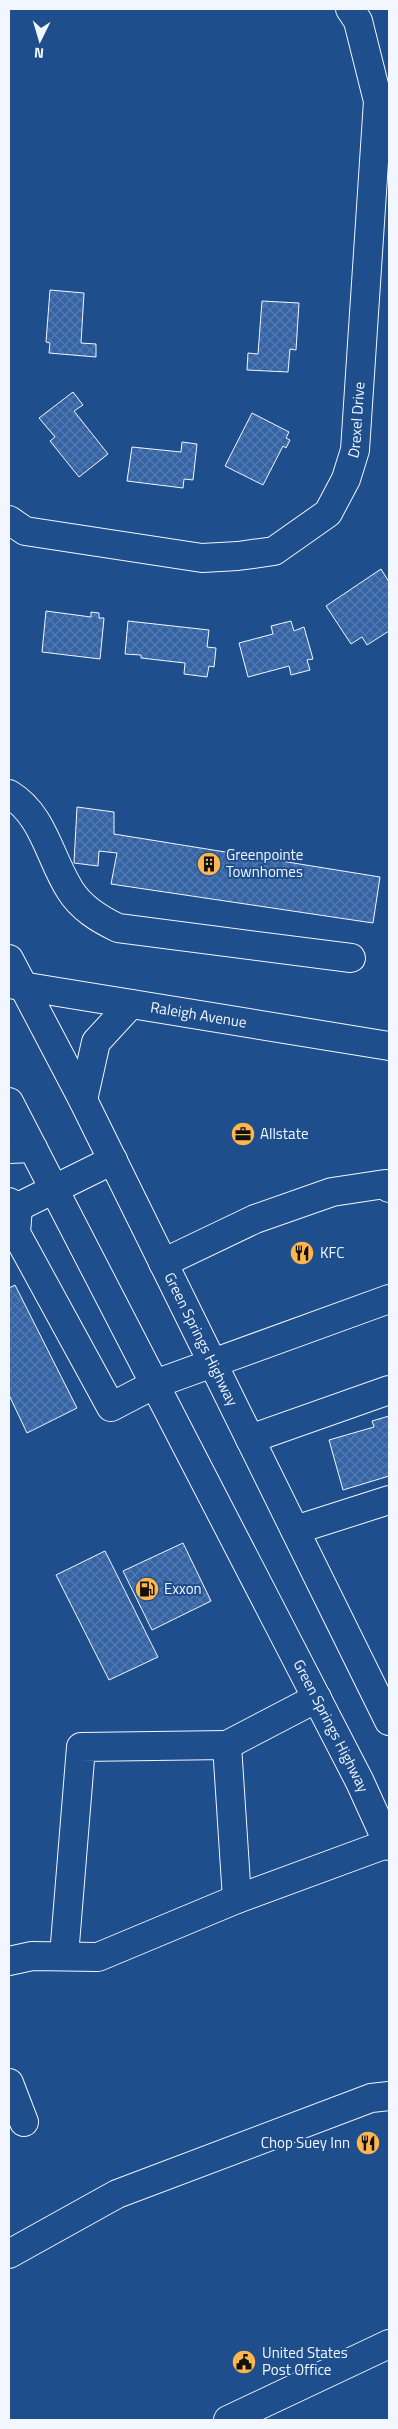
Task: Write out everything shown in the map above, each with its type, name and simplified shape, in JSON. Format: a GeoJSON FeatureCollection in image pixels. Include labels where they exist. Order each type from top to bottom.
{"type":"FeatureCollection","features":[{"type":"Feature","properties":{"kind":"main road","name":"Drexel Drive"},"geometry":{"type":"LineString","coordinates":[[14,528],[202,558],[274,551],[328,513],[346,478],[355,450],[378,101],[358,22],[350,9]]}},
{"type":"Feature","properties":{"kind":"main road"},"geometry":{"type":"LineString","coordinates":[[9,794],[20,801],[35,817],[70,891],[94,916],[118,928],[350,958]]}},
{"type":"Feature","properties":{"kind":"main road","name":"Green Springs Highway"},"geometry":{"type":"LineString","coordinates":[[9,959],[16,986],[83,1100],[295,1530],[387,1710]]}},
{"type":"Feature","properties":{"kind":"main road","name":"Raleigh Avenue"},"geometry":{"type":"LineString","coordinates":[[16,986],[389,1046]]}},
{"type":"Feature","properties":{"kind":"main road"},"geometry":{"type":"LineString","coordinates":[[83,1100],[96,1042],[131,1004]]}},
{"type":"Feature","properties":{"kind":"main road","name":"Green Springs Highway"},"geometry":{"type":"LineString","coordinates":[[9,1102],[21,1149],[53,1188],[317,1698],[389,1844]]}},
{"type":"Feature","properties":{"kind":"main road"},"geometry":{"type":"LineString","coordinates":[[112,1160],[14,1204],[16,1233],[111,1407],[155,1384],[213,1365],[284,1336],[389,1299]]}},
{"type":"Feature","properties":{"kind":"main road"},"geometry":{"type":"LineString","coordinates":[[163,1263],[255,1219],[332,1192],[386,1184],[389,1188]]}},
{"type":"Feature","properties":{"kind":"main road"},"geometry":{"type":"LineString","coordinates":[[250,1439],[389,1390]]}},
{"type":"Feature","properties":{"kind":"main road"},"geometry":{"type":"LineString","coordinates":[[295,1530],[389,1500]]}},
{"type":"Feature","properties":{"kind":"main road"},"geometry":{"type":"LineString","coordinates":[[64,1956],[81,1747],[227,1745],[317,1698]]}},
{"type":"Feature","properties":{"kind":"main road"},"geometry":{"type":"LineString","coordinates":[[227,1745],[236,1899]]}},
{"type":"Feature","properties":{"kind":"main road"},"geometry":{"type":"LineString","coordinates":[[9,1961],[32,1956],[98,1957],[236,1899],[389,1844]]}},
{"type":"Feature","properties":{"kind":"main road"},"geometry":{"type":"LineString","coordinates":[[9,2083],[24,2122]]}},
{"type":"Feature","properties":{"kind":"main road"},"geometry":{"type":"LineString","coordinates":[[9,2254],[117,2194],[371,2098],[389,2096]]}},
{"type":"Feature","properties":{"kind":"main road"},"geometry":{"type":"LineString","coordinates":[[228,2420],[389,2344]]}},
{"type":"Feature","properties":{"kind":"building"},"geometry":{"type":"Polygon","coordinates":[[[50,290],[84,293],[81,343],[96,344],[96,357],[49,353],[50,343],[46,342],[50,290]]]}},
{"type":"Feature","properties":{"kind":"building"},"geometry":{"type":"Polygon","coordinates":[[[262,301],[299,303],[296,350],[290,349],[288,372],[247,370],[248,353],[258,354],[262,301]]]}},
{"type":"Feature","properties":{"kind":"building"},"geometry":{"type":"Polygon","coordinates":[[[73,392],[83,405],[74,411],[108,454],[79,477],[50,441],[55,437],[39,418],[73,392]]]}},
{"type":"Feature","properties":{"kind":"building"},"geometry":{"type":"Polygon","coordinates":[[[252,413],[289,432],[286,438],[290,440],[286,448],[283,446],[263,485],[225,466],[252,413]]]}},
{"type":"Feature","properties":{"kind":"building"},"geometry":{"type":"Polygon","coordinates":[[[182,442],[197,444],[193,480],[184,479],[183,488],[127,481],[132,447],[181,452],[182,442]]]}},
{"type":"Feature","properties":{"kind":"building"},"geometry":{"type":"Polygon","coordinates":[[[381,569],[389,582],[389,631],[367,645],[362,637],[351,644],[326,606],[381,569]]]}},
{"type":"Feature","properties":{"kind":"building"},"geometry":{"type":"Polygon","coordinates":[[[46,611],[91,617],[91,612],[99,613],[99,618],[104,618],[100,659],[42,652],[46,611]]]}},
{"type":"Feature","properties":{"kind":"building"},"geometry":{"type":"Polygon","coordinates":[[[128,621],[209,630],[207,647],[216,648],[214,667],[209,666],[207,677],[184,674],[185,663],[141,658],[141,655],[125,654],[128,621]]]}},
{"type":"Feature","properties":{"kind":"building"},"geometry":{"type":"Polygon","coordinates":[[[291,621],[294,631],[304,627],[313,659],[307,660],[310,670],[291,675],[289,666],[248,677],[239,643],[273,634],[271,626],[291,621]]]}},
{"type":"Feature","properties":{"kind":"building","name":"Greenpointe Townhomes"},"geometry":{"type":"Polygon","coordinates":[[[77,807],[114,812],[114,834],[380,877],[373,923],[111,884],[117,853],[99,851],[98,866],[74,863],[77,807]]]}},
{"type":"Feature","properties":{"kind":"building"},"geometry":{"type":"Polygon","coordinates":[[[15,1285],[77,1408],[27,1433],[9,1395],[9,1288],[15,1285]]]}},
{"type":"Feature","properties":{"kind":"building"},"geometry":{"type":"Polygon","coordinates":[[[389,1416],[389,1476],[343,1490],[329,1440],[374,1427],[372,1421],[389,1416]]]}},
{"type":"Feature","properties":{"kind":"building"},"geometry":{"type":"Polygon","coordinates":[[[183,1543],[211,1601],[152,1630],[123,1571],[183,1543]]]}},
{"type":"Feature","properties":{"kind":"building"},"geometry":{"type":"Polygon","coordinates":[[[105,1551],[158,1657],[109,1680],[56,1575],[105,1551]]]}},
{"type":"Feature","properties":{"kind":"place","name":"Greenpointe Townhomes"},"geometry":{"type":"Point","coordinates":[209,864]}},
{"type":"Feature","properties":{"kind":"place","name":"Allstate"},"geometry":{"type":"Point","coordinates":[243,1134]}},
{"type":"Feature","properties":{"kind":"place","name":"KFC"},"geometry":{"type":"Point","coordinates":[302,1253]}},
{"type":"Feature","properties":{"kind":"place","name":"Exxon"},"geometry":{"type":"Point","coordinates":[147,1589]}},
{"type":"Feature","properties":{"kind":"place","name":"Chop Suey Inn"},"geometry":{"type":"Point","coordinates":[368,2143]}},
{"type":"Feature","properties":{"kind":"place","name":"United States Post Office"},"geometry":{"type":"Point","coordinates":[244,2362]}}]}
